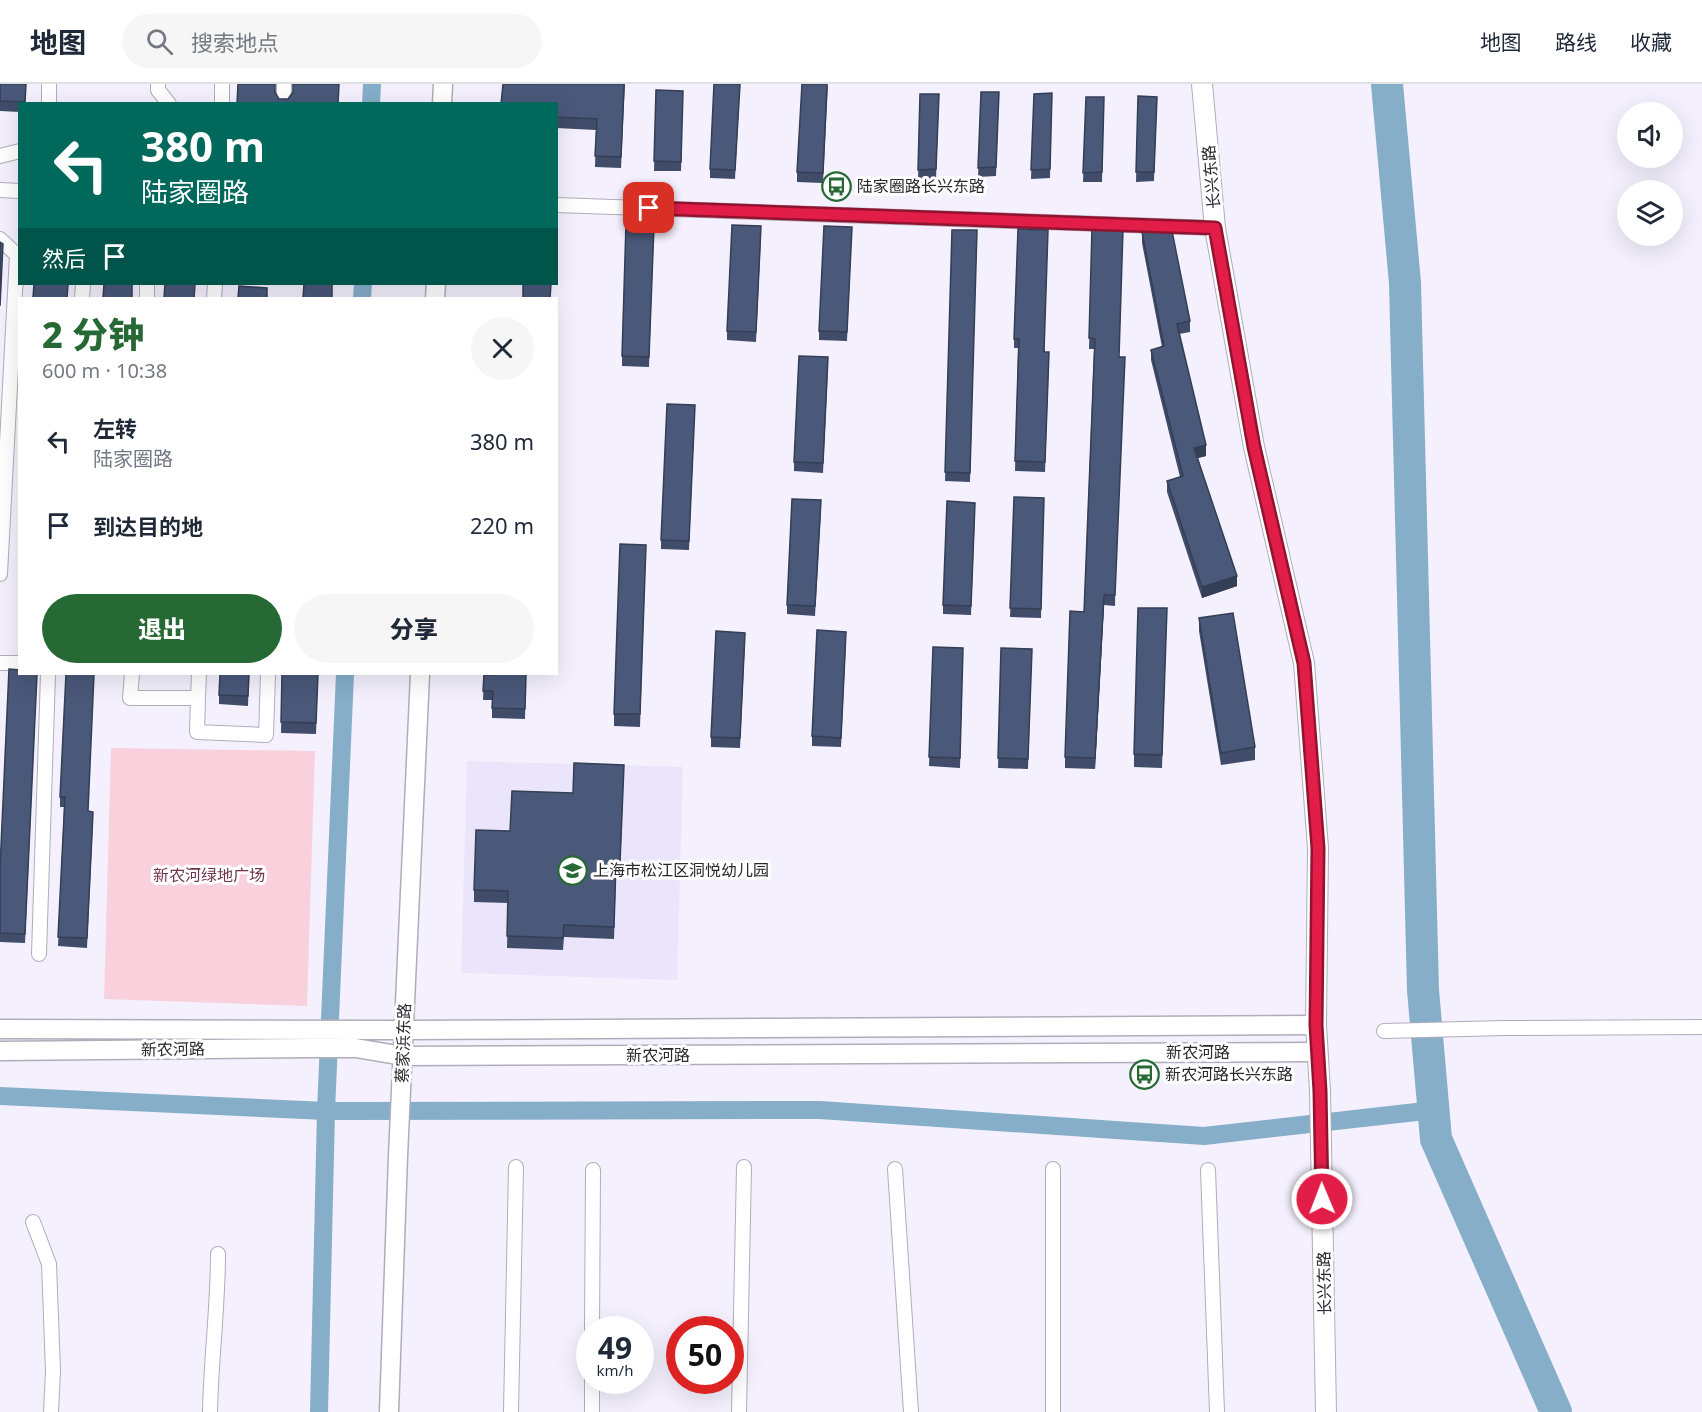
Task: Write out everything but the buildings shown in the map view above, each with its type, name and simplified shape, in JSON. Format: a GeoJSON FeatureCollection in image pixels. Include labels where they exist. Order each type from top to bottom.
{"type":"FeatureCollection","features":[{"type":"Feature","properties":{"kind":"main road","name":"长兴东路"},"geometry":{"type":"LineString","coordinates":[[1202,84],[1215,228],[1254,447],[1304,663],[1318,848],[1316,1025],[1322,1152],[1326,1412]]}},
{"type":"Feature","properties":{"kind":"street"},"geometry":{"type":"LineString","coordinates":[[49,102],[50,84]]}},
{"type":"Feature","properties":{"kind":"street"},"geometry":{"type":"LineString","coordinates":[[159,84],[158,90],[167,102]]}},
{"type":"Feature","properties":{"kind":"street"},"geometry":{"type":"LineString","coordinates":[[222,84],[222,102]]}},
{"type":"Feature","properties":{"kind":"street"},"geometry":{"type":"LineString","coordinates":[[284,84],[284,102]]}},
{"type":"Feature","properties":{"kind":"street"},"geometry":{"type":"LineString","coordinates":[[442,102],[443,84]]}},
{"type":"Feature","properties":{"kind":"street"},"geometry":{"type":"LineString","coordinates":[[0,156],[18,152]]}},
{"type":"Feature","properties":{"kind":"street"},"geometry":{"type":"LineString","coordinates":[[0,190],[18,191]]}},
{"type":"Feature","properties":{"kind":"street"},"geometry":{"type":"LineString","coordinates":[[558,205],[1215,228]]}},
{"type":"Feature","properties":{"kind":"street"},"geometry":{"type":"LineString","coordinates":[[0,239],[17,255],[0,574]]}},
{"type":"Feature","properties":{"kind":"street"},"geometry":{"type":"LineString","coordinates":[[0,663],[18,663]]}},
{"type":"Feature","properties":{"kind":"street"},"geometry":{"type":"LineString","coordinates":[[39,954],[48,675]]}},
{"type":"Feature","properties":{"kind":"street"},"geometry":{"type":"LineString","coordinates":[[132,675],[130,698],[198,698]]}},
{"type":"Feature","properties":{"kind":"street"},"geometry":{"type":"LineString","coordinates":[[199,675],[197,732],[266,735],[268,675]]}},
{"type":"Feature","properties":{"kind":"street","name":"蔡家浜东路"},"geometry":{"type":"LineString","coordinates":[[389,1412],[420,675]]}},
{"type":"Feature","properties":{"kind":"street","name":"新农河路"},"geometry":{"type":"LineString","coordinates":[[0,1029],[404,1030],[1316,1025]]}},
{"type":"Feature","properties":{"kind":"street"},"geometry":{"type":"LineString","coordinates":[[1384,1031],[1702,1027]]}},
{"type":"Feature","properties":{"kind":"street","name":"新农河路"},"geometry":{"type":"LineString","coordinates":[[0,1051],[356,1048],[403,1056],[1318,1052]]}},
{"type":"Feature","properties":{"kind":"street"},"geometry":{"type":"LineString","coordinates":[[511,1412],[516,1167]]}},
{"type":"Feature","properties":{"kind":"street"},"geometry":{"type":"LineString","coordinates":[[739,1412],[744,1167]]}},
{"type":"Feature","properties":{"kind":"street"},"geometry":{"type":"LineString","coordinates":[[895,1169],[911,1412]]}},
{"type":"Feature","properties":{"kind":"street"},"geometry":{"type":"LineString","coordinates":[[1053,1169],[1053,1412]]}},
{"type":"Feature","properties":{"kind":"street"},"geometry":{"type":"LineString","coordinates":[[592,1316],[593,1170]]}},
{"type":"Feature","properties":{"kind":"street"},"geometry":{"type":"LineString","coordinates":[[1208,1170],[1217,1412]]}},
{"type":"Feature","properties":{"kind":"street"},"geometry":{"type":"LineString","coordinates":[[33,1222],[49,1264],[53,1371],[51,1412]]}},
{"type":"Feature","properties":{"kind":"street"},"geometry":{"type":"LineString","coordinates":[[210,1412],[210,1364],[218,1288],[218,1254]]}},
{"type":"Feature","properties":{"kind":"street"},"geometry":{"type":"LineString","coordinates":[[592,1394],[592,1412]]}},
{"type":"Feature","properties":{"kind":"shaded area","name":"上海市松江区洞悦幼儿园"},"geometry":{"type":"Polygon","coordinates":[[[467,761],[683,767],[677,980],[461,973],[467,761]]]}},
{"type":"Feature","properties":{"kind":"green space","name":"新农河绿地广场"},"geometry":{"type":"Polygon","coordinates":[[[111,748],[315,751],[307,1006],[104,999],[111,748]]]}},
{"type":"Feature","properties":{"kind":"waterway"},"geometry":{"type":"LineString","coordinates":[[371,102],[372,84]]}},
{"type":"Feature","properties":{"kind":"waterway"},"geometry":{"type":"LineString","coordinates":[[1387,84],[1405,283],[1423,990],[1436,1139],[1556,1412]]}},
{"type":"Feature","properties":{"kind":"waterway"},"geometry":{"type":"LineString","coordinates":[[362,297],[363,285]]}},
{"type":"Feature","properties":{"kind":"waterway"},"geometry":{"type":"LineString","coordinates":[[319,1412],[326,1111],[345,675]]}},
{"type":"Feature","properties":{"kind":"waterway"},"geometry":{"type":"LineString","coordinates":[[0,1096],[326,1111],[820,1110],[1204,1136],[1434,1110]]}},
{"type":"Feature","properties":{"kind":"place","name":"陆家圈路长兴东路"},"geometry":{"type":"Point","coordinates":[836,186]}},
{"type":"Feature","properties":{"kind":"place","name":"上海市松江区洞悦幼儿园"},"geometry":{"type":"Point","coordinates":[572,870]}},
{"type":"Feature","properties":{"kind":"place","name":"新农河路长兴东路"},"geometry":{"type":"Point","coordinates":[1144,1074]}},
{"type":"Feature","properties":{"kind":"route"},"geometry":{"type":"LineString","coordinates":[[649,208],[1215,228],[1254,447],[1304,663],[1318,848],[1316,1025],[1322,1199]]}}]}
